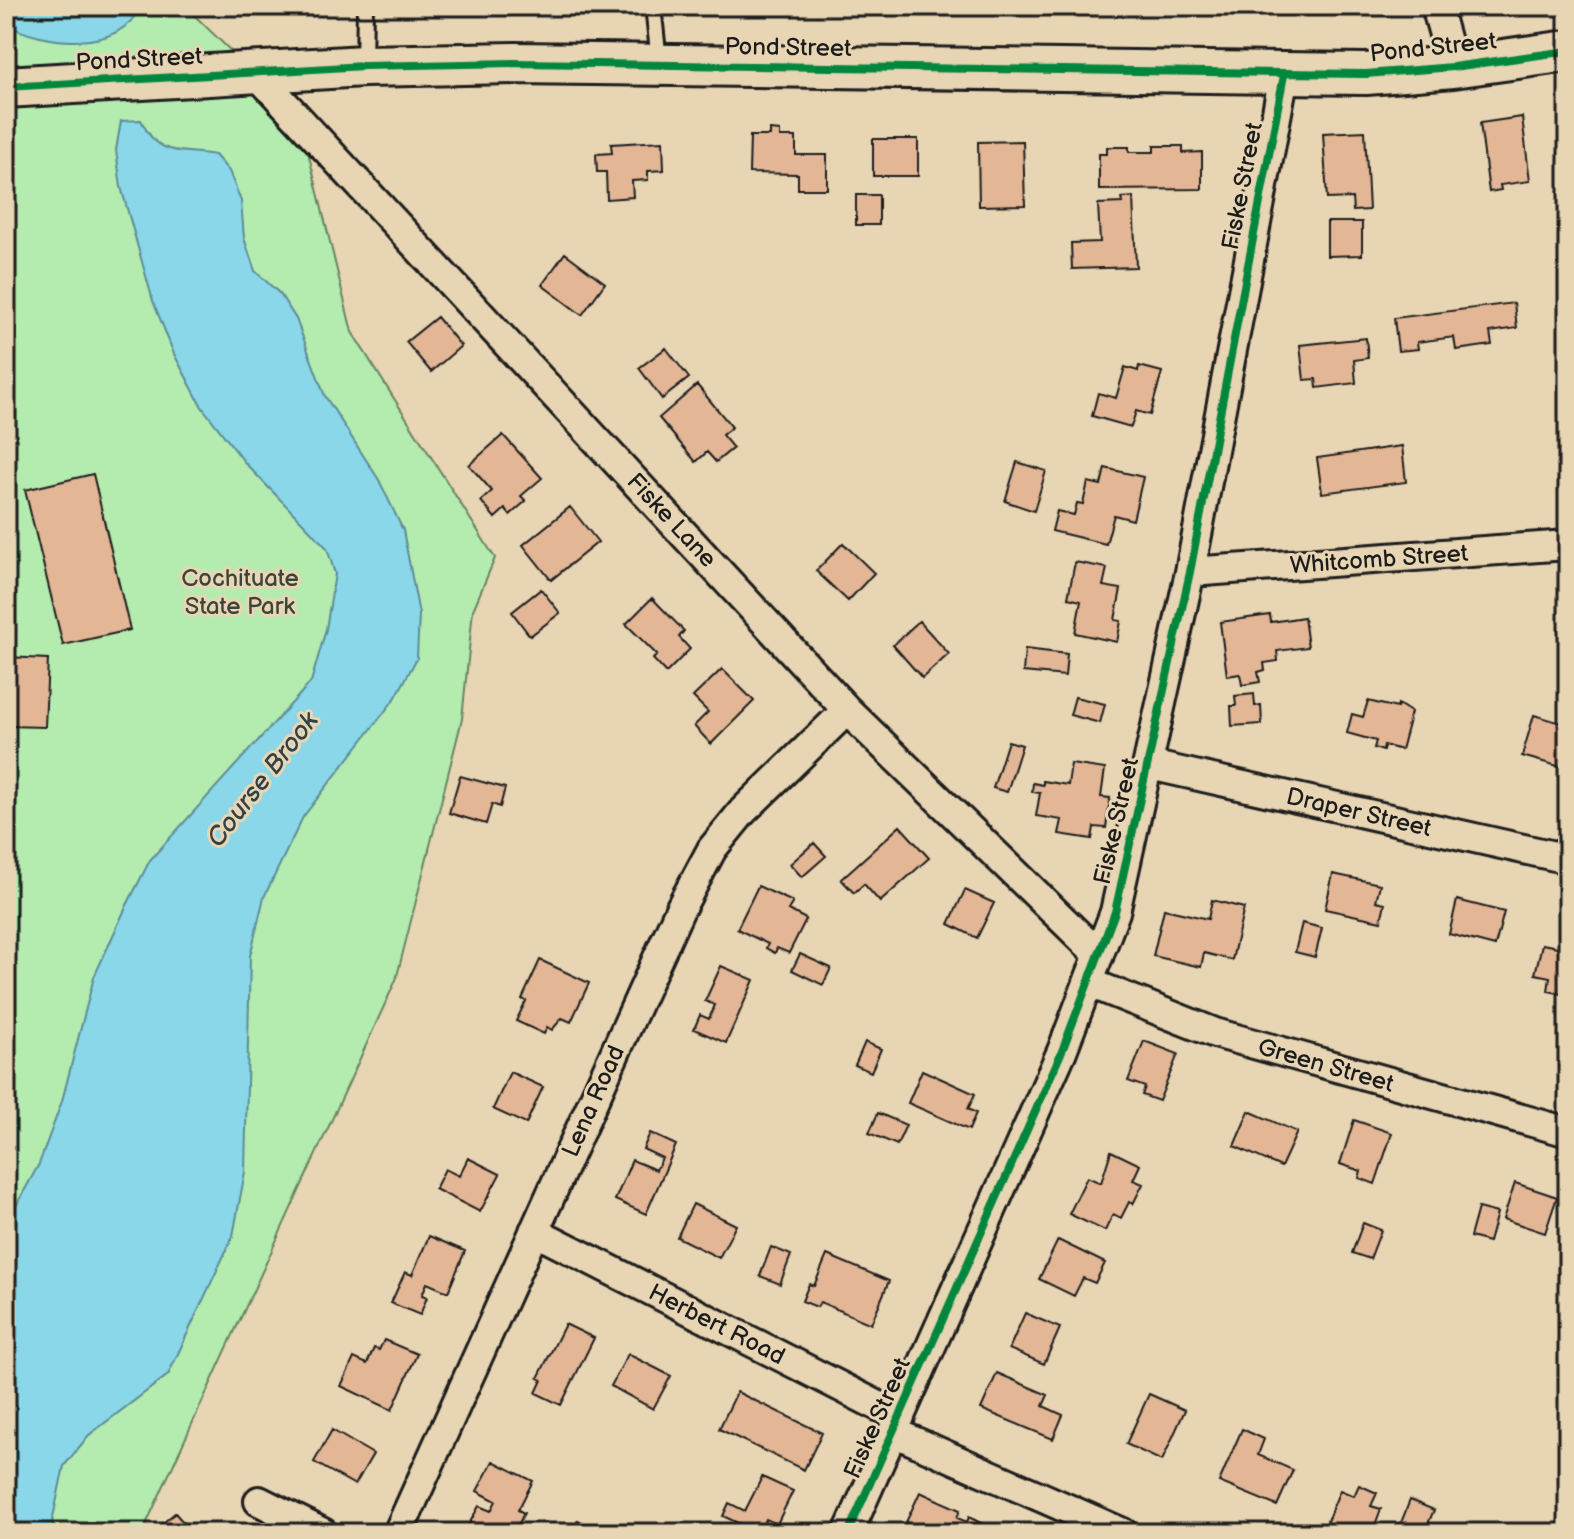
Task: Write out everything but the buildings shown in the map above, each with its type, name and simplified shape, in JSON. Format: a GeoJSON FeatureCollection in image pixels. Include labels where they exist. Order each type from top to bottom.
{"type":"FeatureCollection","features":[{"type":"Feature","properties":{"kind":"street"},"geometry":{"type":"LineString","coordinates":[[1436,6],[1453,67]]}},
{"type":"Feature","properties":{"kind":"street","name":"Pond Street"},"geometry":{"type":"LineString","coordinates":[[6,87],[364,66],[514,63],[1284,75],[1453,67],[1568,51]]}},
{"type":"Feature","properties":{"kind":"street","name":"Fiske Lane"},"geometry":{"type":"LineString","coordinates":[[256,73],[847,710],[1099,955]]}},
{"type":"Feature","properties":{"kind":"street","name":"Fiske Street"},"geometry":{"type":"LineString","coordinates":[[848,1533],[1090,983],[1127,870],[1190,572],[1284,75]]}},
{"type":"Feature","properties":{"kind":"street","name":"Whitcomb Street"},"geometry":{"type":"LineString","coordinates":[[1190,572],[1568,545]]}},
{"type":"Feature","properties":{"kind":"street","name":"Lena Road"},"geometry":{"type":"LineString","coordinates":[[398,1533],[680,909],[712,849],[743,811],[847,710]]}},
{"type":"Feature","properties":{"kind":"street","name":"Draper Street"},"geometry":{"type":"LineString","coordinates":[[1150,765],[1568,859]]}},
{"type":"Feature","properties":{"kind":"street","name":"Green Street"},"geometry":{"type":"LineString","coordinates":[[1090,983],[1215,1033],[1568,1132]]}},
{"type":"Feature","properties":{"kind":"street","name":"Herbert Road"},"geometry":{"type":"LineString","coordinates":[[534,1231],[896,1425],[1123,1533]]}},
{"type":"Feature","properties":{"kind":"street"},"geometry":{"type":"LineString","coordinates":[[259,1501],[323,1533]]}},
{"type":"Feature","properties":{"kind":"lane"},"geometry":{"type":"LineString","coordinates":[[364,66],[365,6]]}},
{"type":"Feature","properties":{"kind":"lane"},"geometry":{"type":"LineString","coordinates":[[653,6],[659,65]]}},
{"type":"Feature","properties":{"kind":"lane"},"geometry":{"type":"LineString","coordinates":[[6,590],[6,598]]}},
{"type":"Feature","properties":{"kind":"green space","name":"Cochituate State Park"},"geometry":{"type":"Polygon","coordinates":[[[6,6],[185,6],[300,119],[352,332],[495,558],[473,610],[462,719],[396,980],[142,1533],[6,1533],[6,6]]]}},
{"type":"Feature","properties":{"kind":"water"},"geometry":{"type":"Polygon","coordinates":[[[6,6],[140,6],[131,21],[116,32],[79,41],[39,37],[6,24],[6,6]]]}},
{"type":"Feature","properties":{"kind":"water","name":"Course Brook"},"geometry":{"type":"Polygon","coordinates":[[[141,120],[162,146],[171,150],[215,155],[229,171],[241,201],[244,238],[255,271],[280,294],[296,319],[325,396],[379,480],[403,530],[419,614],[417,658],[396,697],[303,817],[264,897],[250,956],[245,1172],[233,1236],[168,1375],[89,1435],[64,1466],[52,1522],[56,1533],[6,1533],[6,1224],[39,1164],[62,1101],[94,977],[126,907],[150,860],[311,682],[326,629],[335,574],[327,548],[246,464],[202,407],[174,354],[153,301],[121,187],[116,150],[121,121],[141,120]]]}},
{"type":"Feature","properties":{"kind":"cycle path"},"geometry":{"type":"LineString","coordinates":[[6,87],[364,66],[514,63],[1366,74],[1453,67],[1568,51]]}},
{"type":"Feature","properties":{"kind":"cycle path"},"geometry":{"type":"LineString","coordinates":[[848,1533],[1062,1051],[1115,912],[1190,572],[1284,75]]}}]}
